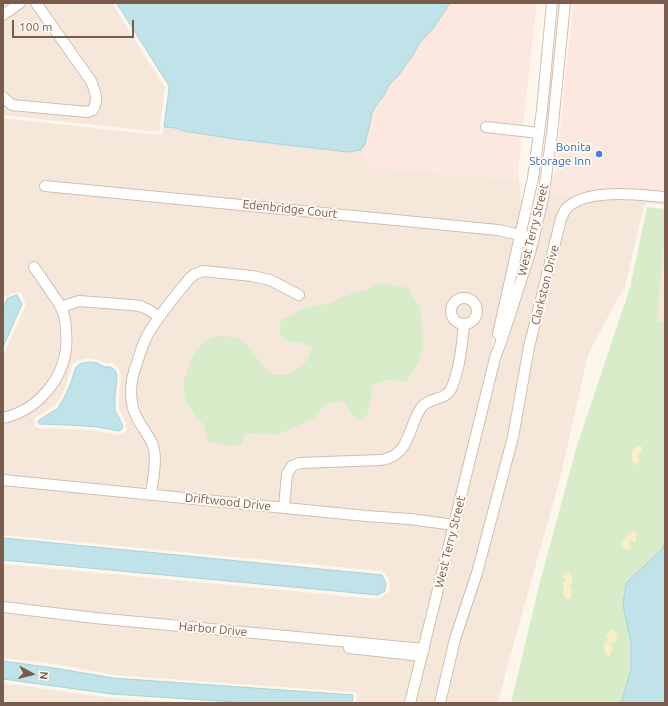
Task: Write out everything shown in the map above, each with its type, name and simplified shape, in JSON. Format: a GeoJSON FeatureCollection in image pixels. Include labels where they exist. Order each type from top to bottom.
{"type":"FeatureCollection","features":[{"type":"Feature","properties":{"kind":"street"},"geometry":{"type":"LineString","coordinates":[[3,15],[20,3]]}},
{"type":"Feature","properties":{"kind":"street"},"geometry":{"type":"LineString","coordinates":[[3,97],[12,105],[87,112],[93,110],[96,104],[96,96],[91,81],[36,3]]}},
{"type":"Feature","properties":{"kind":"street","name":"West Terry Street"},"geometry":{"type":"LineString","coordinates":[[495,358],[498,334],[533,178],[552,3]]}},
{"type":"Feature","properties":{"kind":"street","name":"West Terry Street"},"geometry":{"type":"LineString","coordinates":[[410,703],[495,358],[534,238],[543,198],[552,134],[565,3]]}},
{"type":"Feature","properties":{"kind":"street"},"geometry":{"type":"LineString","coordinates":[[486,127],[539,133]]}},
{"type":"Feature","properties":{"kind":"street","name":"Edenbridge Court"},"geometry":{"type":"LineString","coordinates":[[45,186],[498,230],[534,238]]}},
{"type":"Feature","properties":{"kind":"street","name":"Clarkston Drive"},"geometry":{"type":"LineString","coordinates":[[440,703],[455,639],[477,573],[516,426],[529,347],[561,219],[565,211],[572,204],[581,200],[602,195],[635,194],[665,197]]}},
{"type":"Feature","properties":{"kind":"street"},"geometry":{"type":"LineString","coordinates":[[3,418],[19,413],[36,402],[50,389],[59,373],[65,356],[67,336],[61,307],[34,267]]}},
{"type":"Feature","properties":{"kind":"street"},"geometry":{"type":"LineString","coordinates":[[151,494],[155,460],[154,451],[152,443],[136,417],[130,390],[131,381],[142,348],[159,317],[190,278],[203,271],[265,278],[299,295]]}},
{"type":"Feature","properties":{"kind":"street"},"geometry":{"type":"LineString","coordinates":[[61,307],[79,301],[140,306],[159,317]]}},
{"type":"Feature","properties":{"kind":"street"},"geometry":{"type":"LineString","coordinates":[[284,508],[287,474],[292,466],[300,463],[380,460],[396,454],[403,447],[421,408],[428,401],[446,396],[451,388],[459,363],[464,324]]}},
{"type":"Feature","properties":{"kind":"street","name":"Driftwood Drive"},"geometry":{"type":"LineString","coordinates":[[3,480],[366,516],[410,519],[454,525]]}},
{"type":"Feature","properties":{"kind":"street","name":"Harbor Drive"},"geometry":{"type":"LineString","coordinates":[[3,607],[423,653]]}},
{"type":"Feature","properties":{"kind":"street","name":"Harbor Drive"},"geometry":{"type":"LineString","coordinates":[[3,614],[248,638],[423,653]]}},
{"type":"Feature","properties":{"kind":"shaded area"},"geometry":{"type":"Polygon","coordinates":[[[3,3],[112,3],[165,88],[159,132],[3,115],[3,3]]]}},
{"type":"Feature","properties":{"kind":"shaded area"},"geometry":{"type":"Polygon","coordinates":[[[450,3],[537,3],[518,171],[519,180],[372,167],[359,150],[361,150],[365,144],[372,113],[375,107],[383,97],[389,85],[398,76],[419,44],[432,30],[450,3]]]}},
{"type":"Feature","properties":{"kind":"shaded area"},"geometry":{"type":"Polygon","coordinates":[[[573,3],[665,3],[665,203],[553,193],[549,188],[556,169],[573,3]]]}},
{"type":"Feature","properties":{"kind":"shaded area"},"geometry":{"type":"Polygon","coordinates":[[[3,118],[159,135],[163,133],[164,127],[176,128],[183,131],[242,140],[348,152],[359,150],[372,167],[519,180],[521,198],[523,201],[493,333],[491,357],[405,703],[356,703],[357,695],[353,692],[114,675],[55,664],[3,658],[3,564],[377,599],[389,592],[390,582],[385,573],[382,571],[3,535],[3,356],[26,305],[21,293],[18,292],[4,297],[3,299],[3,118]],[[378,284],[365,290],[341,297],[329,303],[305,308],[288,342],[301,343],[312,348],[307,360],[287,375],[274,375],[263,366],[249,346],[211,337],[201,345],[193,355],[184,379],[204,425],[207,441],[241,444],[247,433],[278,435],[313,419],[322,409],[332,402],[345,402],[351,414],[369,411],[373,385],[386,380],[406,382],[424,343],[420,308],[409,288],[378,284]],[[88,358],[79,360],[72,365],[61,397],[55,405],[35,418],[34,420],[36,427],[97,431],[120,435],[126,432],[126,424],[119,409],[121,377],[119,369],[112,363],[106,363],[88,358]]]}},
{"type":"Feature","properties":{"kind":"shaded area"},"geometry":{"type":"Polygon","coordinates":[[[549,188],[553,193],[665,203],[665,205],[647,203],[644,206],[624,291],[619,296],[588,355],[560,479],[498,703],[415,703],[499,362],[539,239],[549,188]]]}},
{"type":"Feature","properties":{"kind":"shaded area"},"geometry":{"type":"Polygon","coordinates":[[[665,235],[665,321],[657,321],[665,235]]]}},
{"type":"Feature","properties":{"kind":"shaded area"},"geometry":{"type":"Polygon","coordinates":[[[3,683],[112,698],[192,703],[3,703],[3,683]]]}},
{"type":"Feature","properties":{"kind":"green space"},"geometry":{"type":"Polygon","coordinates":[[[647,207],[665,209],[665,235],[657,321],[665,321],[665,703],[511,703],[540,582],[576,449],[630,288],[647,207]]]}},
{"type":"Feature","properties":{"kind":"green space"},"geometry":{"type":"Polygon","coordinates":[[[378,284],[409,288],[420,308],[424,343],[418,364],[406,382],[386,380],[373,385],[369,411],[361,422],[351,414],[345,402],[332,402],[322,409],[313,419],[278,435],[247,433],[241,444],[232,446],[220,445],[207,441],[204,425],[187,404],[184,392],[184,379],[193,355],[201,345],[211,337],[224,336],[238,338],[249,346],[263,366],[274,375],[287,375],[307,360],[312,348],[301,343],[288,342],[279,333],[281,320],[305,308],[329,303],[341,297],[365,290],[378,284]]]}},
{"type":"Feature","properties":{"kind":"sand"},"geometry":{"type":"Polygon","coordinates":[[[636,446],[642,447],[642,451],[637,454],[640,460],[637,465],[635,465],[632,455],[636,446]]]}},
{"type":"Feature","properties":{"kind":"sand"},"geometry":{"type":"Polygon","coordinates":[[[633,531],[637,534],[636,541],[634,543],[629,540],[631,546],[630,549],[623,548],[621,544],[623,540],[633,531]]]}},
{"type":"Feature","properties":{"kind":"sand"},"geometry":{"type":"Polygon","coordinates":[[[567,572],[572,576],[570,585],[572,595],[569,599],[563,594],[563,583],[567,579],[563,577],[567,572]]]}},
{"type":"Feature","properties":{"kind":"sand"},"geometry":{"type":"Polygon","coordinates":[[[612,630],[616,632],[617,638],[610,644],[613,649],[611,654],[608,656],[606,655],[604,643],[609,639],[606,635],[612,630]]]}},
{"type":"Feature","properties":{"kind":"water"},"geometry":{"type":"Polygon","coordinates":[[[117,3],[450,3],[432,30],[419,44],[398,76],[389,85],[383,97],[375,107],[372,113],[365,144],[361,150],[348,152],[235,139],[164,127],[169,86],[117,3]]]}},
{"type":"Feature","properties":{"kind":"water"},"geometry":{"type":"Polygon","coordinates":[[[17,295],[22,304],[3,347],[3,309],[7,299],[17,295]]]}},
{"type":"Feature","properties":{"kind":"water"},"geometry":{"type":"Polygon","coordinates":[[[89,362],[110,367],[115,370],[117,376],[115,410],[123,426],[122,429],[119,431],[98,427],[39,424],[38,421],[58,408],[70,385],[76,367],[80,364],[89,362]]]}},
{"type":"Feature","properties":{"kind":"water"},"geometry":{"type":"Polygon","coordinates":[[[3,538],[382,575],[386,583],[385,591],[378,595],[3,560],[3,538]]]}},
{"type":"Feature","properties":{"kind":"water"},"geometry":{"type":"Polygon","coordinates":[[[665,542],[665,703],[621,703],[631,670],[631,642],[623,605],[626,583],[662,549],[665,542]]]}},
{"type":"Feature","properties":{"kind":"water"},"geometry":{"type":"Polygon","coordinates":[[[3,661],[113,678],[353,695],[352,703],[250,703],[112,694],[3,679],[3,661]]]}},
{"type":"Feature","properties":{"kind":"place","name":"Bonita Storage Inn"},"geometry":{"type":"Point","coordinates":[599,154]}}]}
